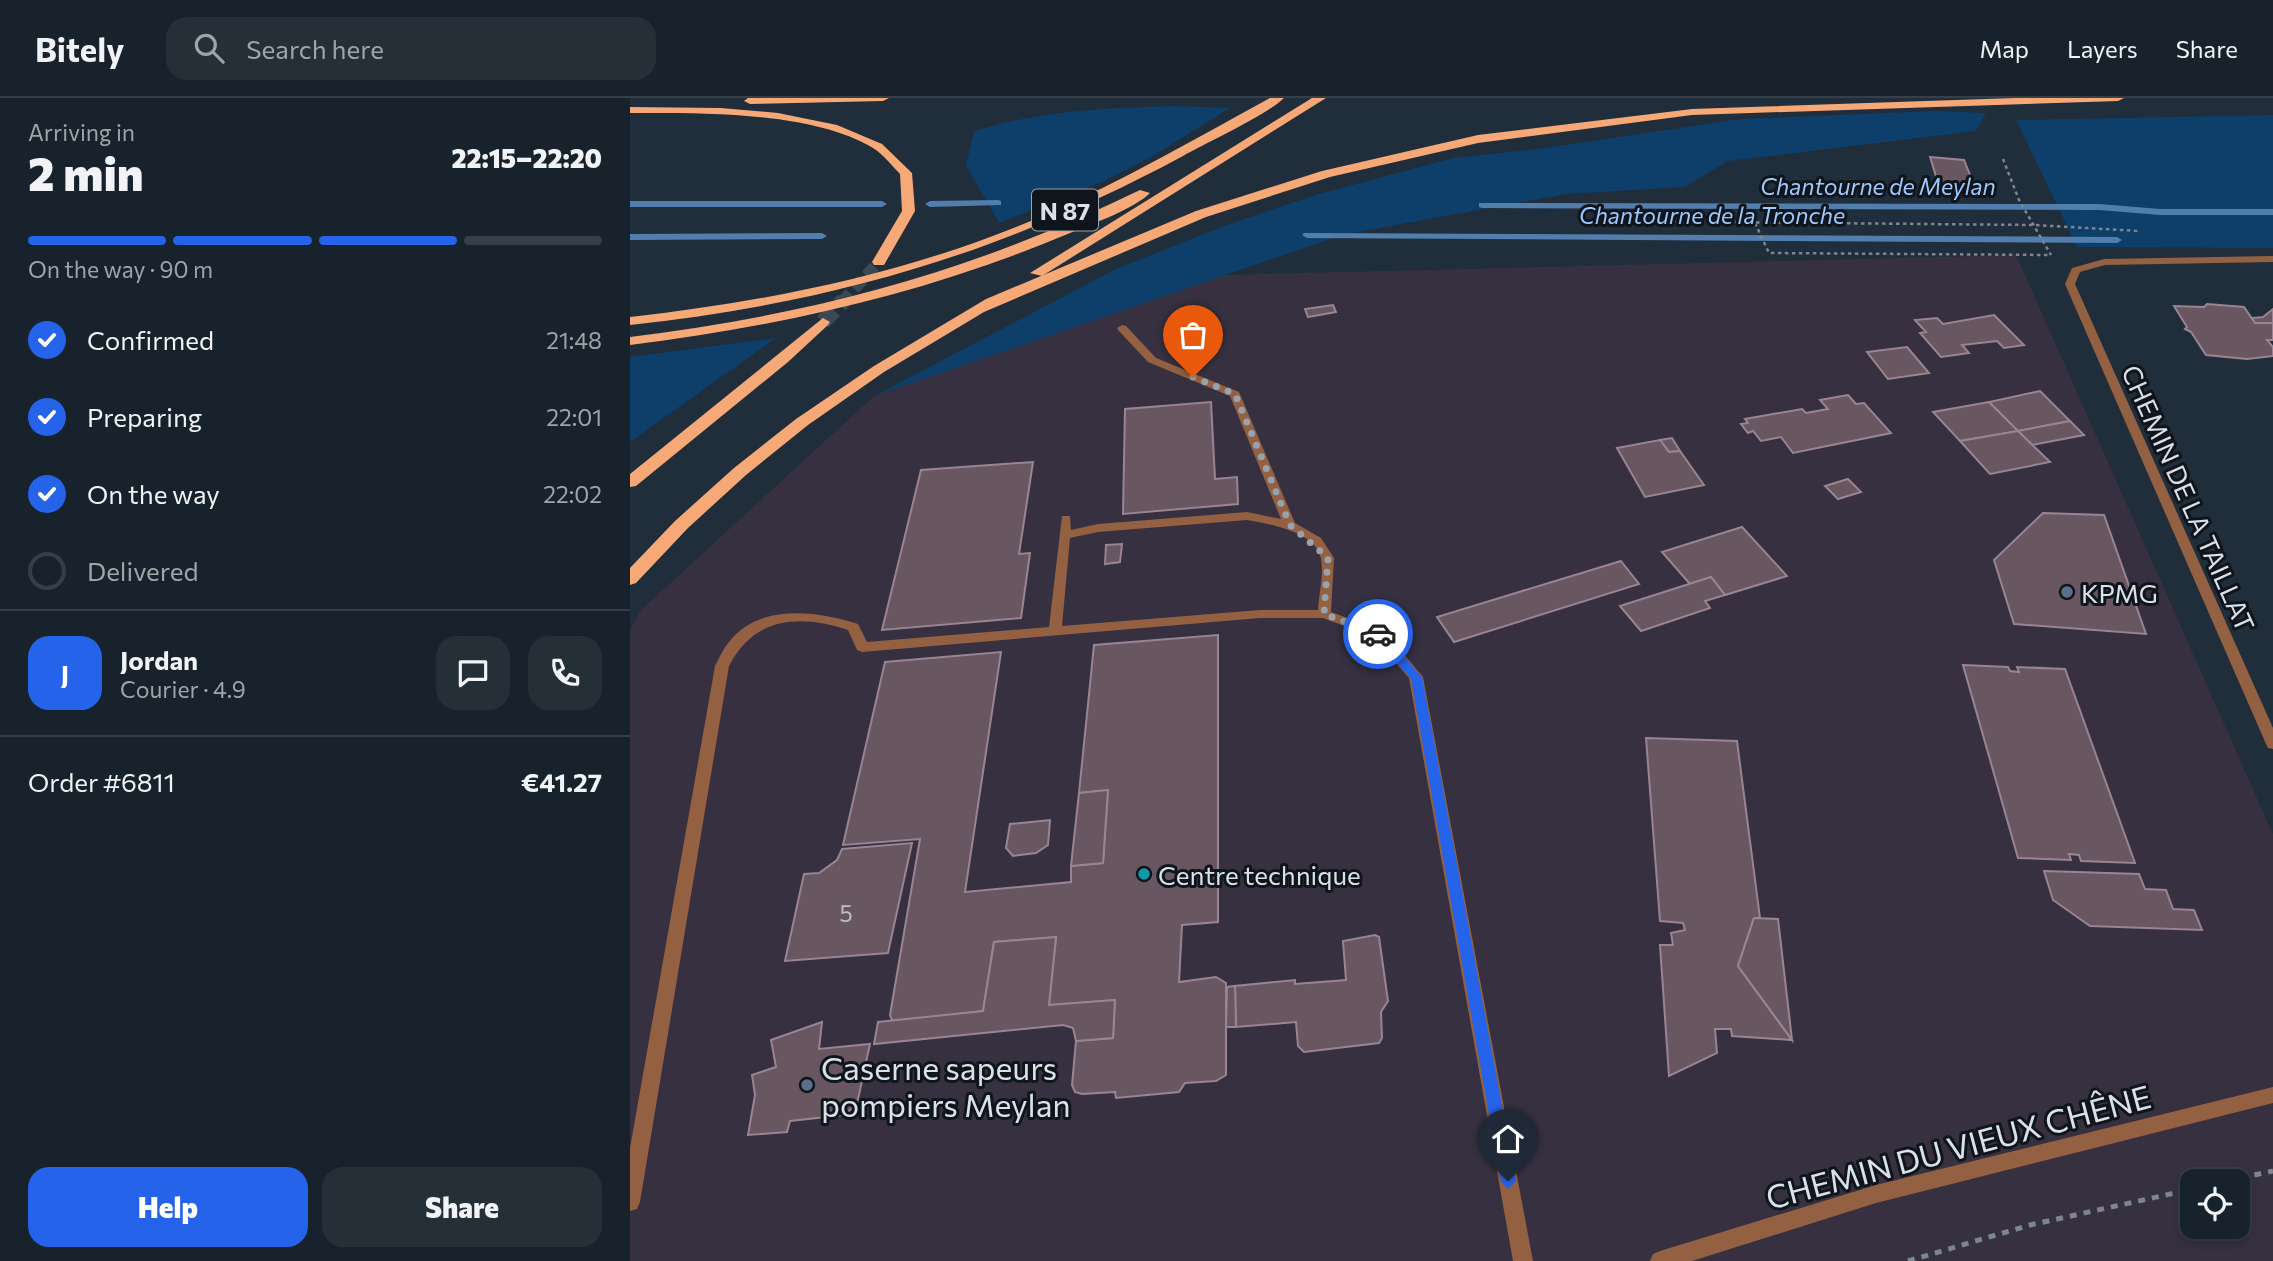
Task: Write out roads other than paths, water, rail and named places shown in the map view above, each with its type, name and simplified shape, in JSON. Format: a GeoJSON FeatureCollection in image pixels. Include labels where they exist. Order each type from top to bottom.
{"type":"FeatureCollection","features":[{"type":"Feature","properties":{"kind":"highway"},"geometry":{"type":"LineString","coordinates":[[630,109],[708,103],[883,98]]}},
{"type":"Feature","properties":{"kind":"highway","name":"N 87"},"geometry":{"type":"LineString","coordinates":[[630,321],[756,304],[825,289],[883,268],[954,254],[1063,211],[1278,98]]}},
{"type":"Feature","properties":{"kind":"highway"},"geometry":{"type":"LineString","coordinates":[[630,579],[746,468],[814,413],[898,357],[980,309],[1317,98]]}},
{"type":"Feature","properties":{"kind":"highway"},"geometry":{"type":"LineString","coordinates":[[980,309],[1201,214],[1372,162],[1478,139],[1692,113],[2118,98]]}},
{"type":"Feature","properties":{"kind":"highway"},"geometry":{"type":"LineString","coordinates":[[630,109],[699,109],[782,115],[826,124],[874,144],[902,169],[911,190],[904,228],[883,268]]}},
{"type":"Feature","properties":{"kind":"highway"},"geometry":{"type":"LineString","coordinates":[[630,341],[800,315],[863,301],[963,271],[1080,225],[1275,123]]}},
{"type":"Feature","properties":{"kind":"highway"},"geometry":{"type":"LineString","coordinates":[[630,482],[783,359],[823,322]]}},
{"type":"Feature","properties":{"kind":"street","name":"CHEMIN DE LA TAILLAT"},"geometry":{"type":"LineString","coordinates":[[2273,259],[2104,262],[2076,270],[2070,284],[2273,744]]}},
{"type":"Feature","properties":{"kind":"street"},"geometry":{"type":"LineString","coordinates":[[1122,328],[1152,360],[1235,394],[1290,525]]}},
{"type":"Feature","properties":{"kind":"street"},"geometry":{"type":"LineString","coordinates":[[1064,535],[1098,528],[1247,516],[1290,525],[1317,541],[1328,558],[1324,614]]}},
{"type":"Feature","properties":{"kind":"street"},"geometry":{"type":"LineString","coordinates":[[1055,631],[1066,519]]}},
{"type":"Feature","properties":{"kind":"street"},"geometry":{"type":"LineString","coordinates":[[630,1202],[722,666],[735,643],[762,625],[792,616],[825,617],[853,627],[862,647],[1260,614],[1324,614],[1379,634],[1416,677],[1523,1261]]}},
{"type":"Feature","properties":{"kind":"street","name":"CHEMIN DU VIEUX CHÊNE"},"geometry":{"type":"LineString","coordinates":[[1660,1261],[1876,1194],[2273,1095]]}},
{"type":"Feature","properties":{"kind":"waterway","name":"Chantourne de Meylan"},"geometry":{"type":"LineString","coordinates":[[930,204],[998,203]]}},
{"type":"Feature","properties":{"kind":"waterway","name":"Chantourne de Meylan"},"geometry":{"type":"LineString","coordinates":[[630,204],[882,204]]}},
{"type":"Feature","properties":{"kind":"waterway","name":"Chantourne de Meylan"},"geometry":{"type":"LineString","coordinates":[[1482,205],[2099,207],[2160,212],[2273,212]]}},
{"type":"Feature","properties":{"kind":"waterway","name":"Chantourne de la Tronche"},"geometry":{"type":"LineString","coordinates":[[1307,235],[2117,240]]}},
{"type":"Feature","properties":{"kind":"waterway","name":"Chantourne de la Tronche"},"geometry":{"type":"LineString","coordinates":[[630,237],[822,236]]}},
{"type":"Feature","properties":{"kind":"tunnel"},"geometry":{"type":"LineString","coordinates":[[842,302],[879,262]]}},
{"type":"Feature","properties":{"kind":"tunnel"},"geometry":{"type":"LineString","coordinates":[[823,322],[844,300]]}},
{"type":"Feature","properties":{"kind":"place","name":"KPMG"},"geometry":{"type":"Point","coordinates":[2067,592]}},
{"type":"Feature","properties":{"kind":"place","name":"Centre technique"},"geometry":{"type":"Point","coordinates":[1144,874]}},
{"type":"Feature","properties":{"kind":"place","name":"Caserne sapeurs pompiers Meylan"},"geometry":{"type":"Point","coordinates":[807,1085]}}]}
